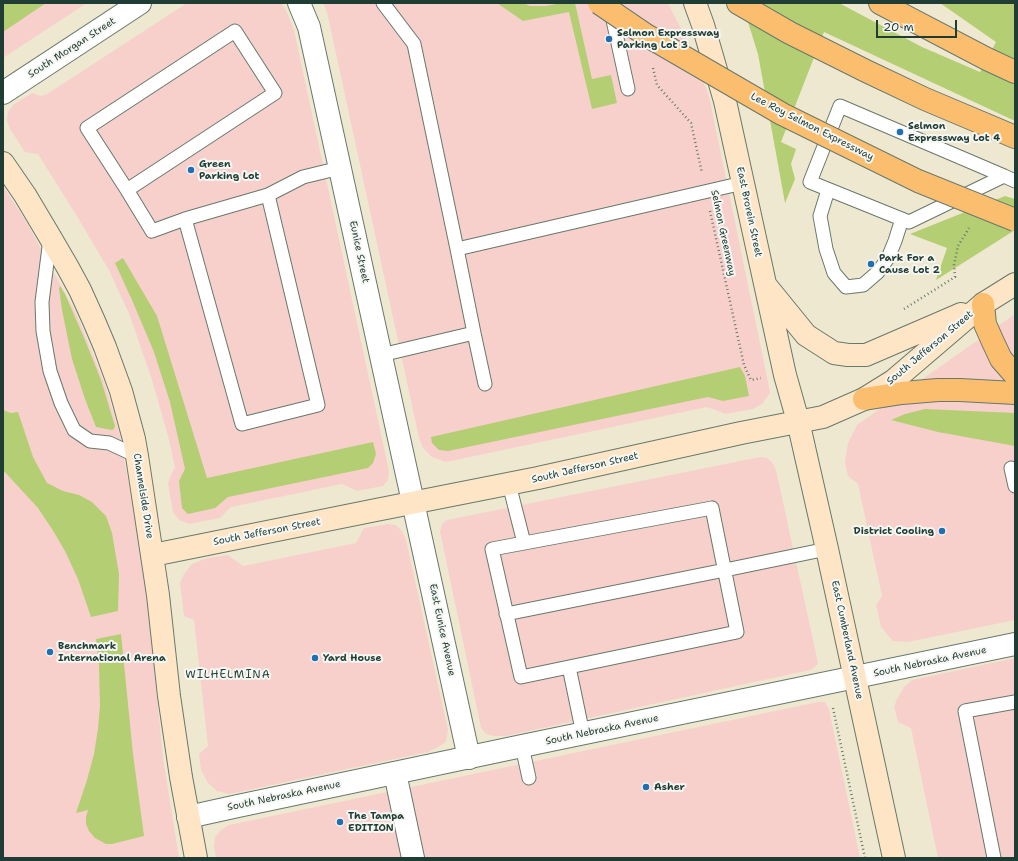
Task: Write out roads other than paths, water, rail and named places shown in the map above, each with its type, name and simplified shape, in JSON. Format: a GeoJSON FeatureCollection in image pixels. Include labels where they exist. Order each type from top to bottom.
{"type":"FeatureCollection","features":[{"type":"Feature","properties":{"kind":"highway","name":"Lee Roy Selmon Expressway"},"geometry":{"type":"LineString","coordinates":[[599,3],[646,35],[782,114],[918,181],[1015,220]]}},
{"type":"Feature","properties":{"kind":"highway"},"geometry":{"type":"LineString","coordinates":[[738,3],[790,33],[866,71],[1015,137]]}},
{"type":"Feature","properties":{"kind":"highway"},"geometry":{"type":"LineString","coordinates":[[880,3],[910,20],[1015,72]]}},
{"type":"Feature","properties":{"kind":"highway"},"geometry":{"type":"LineString","coordinates":[[983,304],[986,324],[993,342],[1001,359],[1015,375]]}},
{"type":"Feature","properties":{"kind":"highway"},"geometry":{"type":"LineString","coordinates":[[864,398],[938,390],[1015,393]]}},
{"type":"Feature","properties":{"kind":"main road","name":"East Brorein Street"},"geometry":{"type":"LineString","coordinates":[[695,3],[703,25],[725,101],[764,283],[785,375],[798,421]]}},
{"type":"Feature","properties":{"kind":"main road","name":"Channelside Drive"},"geometry":{"type":"LineString","coordinates":[[3,163],[25,195],[80,290],[102,341],[121,391],[134,439],[153,555],[169,696],[181,777],[196,858]]}},
{"type":"Feature","properties":{"kind":"main road","name":"South Jefferson Street"},"geometry":{"type":"LineString","coordinates":[[764,283],[806,335],[834,353],[848,355],[866,355],[983,304],[1015,284]]}},
{"type":"Feature","properties":{"kind":"main road","name":"South Jefferson Street"},"geometry":{"type":"LineString","coordinates":[[153,555],[509,484],[734,434],[823,417],[864,398],[893,381],[983,304]]}},
{"type":"Feature","properties":{"kind":"main road","name":"East Cumberland Avenue"},"geometry":{"type":"LineString","coordinates":[[798,421],[894,858]]}},
{"type":"Feature","properties":{"kind":"street","name":"Eunice Street"},"geometry":{"type":"LineString","coordinates":[[299,3],[309,27],[414,503]]}},
{"type":"Feature","properties":{"kind":"street","name":"South Morgan Street"},"geometry":{"type":"LineString","coordinates":[[3,93],[132,5]]}},
{"type":"Feature","properties":{"kind":"street","name":"East Eunice Avenue"},"geometry":{"type":"LineString","coordinates":[[414,503],[470,758]]}},
{"type":"Feature","properties":{"kind":"street","name":"South Nebraska Avenue"},"geometry":{"type":"LineString","coordinates":[[188,817],[1015,644]]}},
{"type":"Feature","properties":{"kind":"street"},"geometry":{"type":"LineString","coordinates":[[395,773],[413,858]]}},
{"type":"Feature","properties":{"kind":"lane"},"geometry":{"type":"LineString","coordinates":[[383,3],[414,44],[485,384]]}},
{"type":"Feature","properties":{"kind":"lane"},"geometry":{"type":"LineString","coordinates":[[609,3],[628,89]]}},
{"type":"Feature","properties":{"kind":"lane"},"geometry":{"type":"LineString","coordinates":[[127,190],[275,93],[235,32],[87,128],[152,231],[185,219],[268,195],[303,177],[340,168]]}},
{"type":"Feature","properties":{"kind":"lane"},"geometry":{"type":"LineString","coordinates":[[840,106],[1009,178],[909,222],[810,182],[840,106]]}},
{"type":"Feature","properties":{"kind":"lane"},"geometry":{"type":"LineString","coordinates":[[457,249],[742,183]]}},
{"type":"Feature","properties":{"kind":"lane"},"geometry":{"type":"LineString","coordinates":[[828,190],[820,216],[826,249],[834,273],[846,286],[863,285],[878,272],[888,258],[902,219]]}},
{"type":"Feature","properties":{"kind":"lane"},"geometry":{"type":"LineString","coordinates":[[185,219],[242,424],[318,405],[268,195]]}},
{"type":"Feature","properties":{"kind":"lane"},"geometry":{"type":"LineString","coordinates":[[50,237],[42,302],[43,331],[50,371],[61,403],[74,430],[90,441],[109,444],[137,456]]}},
{"type":"Feature","properties":{"kind":"lane"},"geometry":{"type":"LineString","coordinates":[[381,355],[474,333]]}},
{"type":"Feature","properties":{"kind":"lane"},"geometry":{"type":"LineString","coordinates":[[1011,468],[1015,486]]}},
{"type":"Feature","properties":{"kind":"lane"},"geometry":{"type":"LineString","coordinates":[[509,484],[524,543]]}},
{"type":"Feature","properties":{"kind":"lane"},"geometry":{"type":"LineString","coordinates":[[712,508],[737,632],[521,677],[492,549],[524,543],[712,508]]}},
{"type":"Feature","properties":{"kind":"lane"},"geometry":{"type":"LineString","coordinates":[[506,614],[827,549]]}},
{"type":"Feature","properties":{"kind":"lane"},"geometry":{"type":"LineString","coordinates":[[569,667],[583,734]]}},
{"type":"Feature","properties":{"kind":"lane"},"geometry":{"type":"LineString","coordinates":[[994,858],[965,711],[1015,702]]}},
{"type":"Feature","properties":{"kind":"lane"},"geometry":{"type":"LineString","coordinates":[[522,746],[529,778]]}},
{"type":"Feature","properties":{"kind":"place","name":"Selmon Expressway Parking Lot 3"},"geometry":{"type":"Point","coordinates":[609,39]}},
{"type":"Feature","properties":{"kind":"place","name":"Selmon Expressway Lot 4"},"geometry":{"type":"Point","coordinates":[900,132]}},
{"type":"Feature","properties":{"kind":"place","name":"Green Parking Lot"},"geometry":{"type":"Point","coordinates":[191,170]}},
{"type":"Feature","properties":{"kind":"place","name":"Park For a Cause Lot 2"},"geometry":{"type":"Point","coordinates":[871,264]}},
{"type":"Feature","properties":{"kind":"place","name":"District Cooling"},"geometry":{"type":"Point","coordinates":[942,531]}},
{"type":"Feature","properties":{"kind":"place","name":"Benchmark International Arena"},"geometry":{"type":"Point","coordinates":[50,652]}},
{"type":"Feature","properties":{"kind":"place","name":"Yard House"},"geometry":{"type":"Point","coordinates":[315,658]}},
{"type":"Feature","properties":{"kind":"place","name":"Asher"},"geometry":{"type":"Point","coordinates":[646,787]}},
{"type":"Feature","properties":{"kind":"place","name":"The Tampa EDITION"},"geometry":{"type":"Point","coordinates":[340,822]}},
{"type":"Feature","properties":{"kind":"district","name":"WILHELMINA"},"geometry":{"type":"Point","coordinates":[228,675]}}]}
